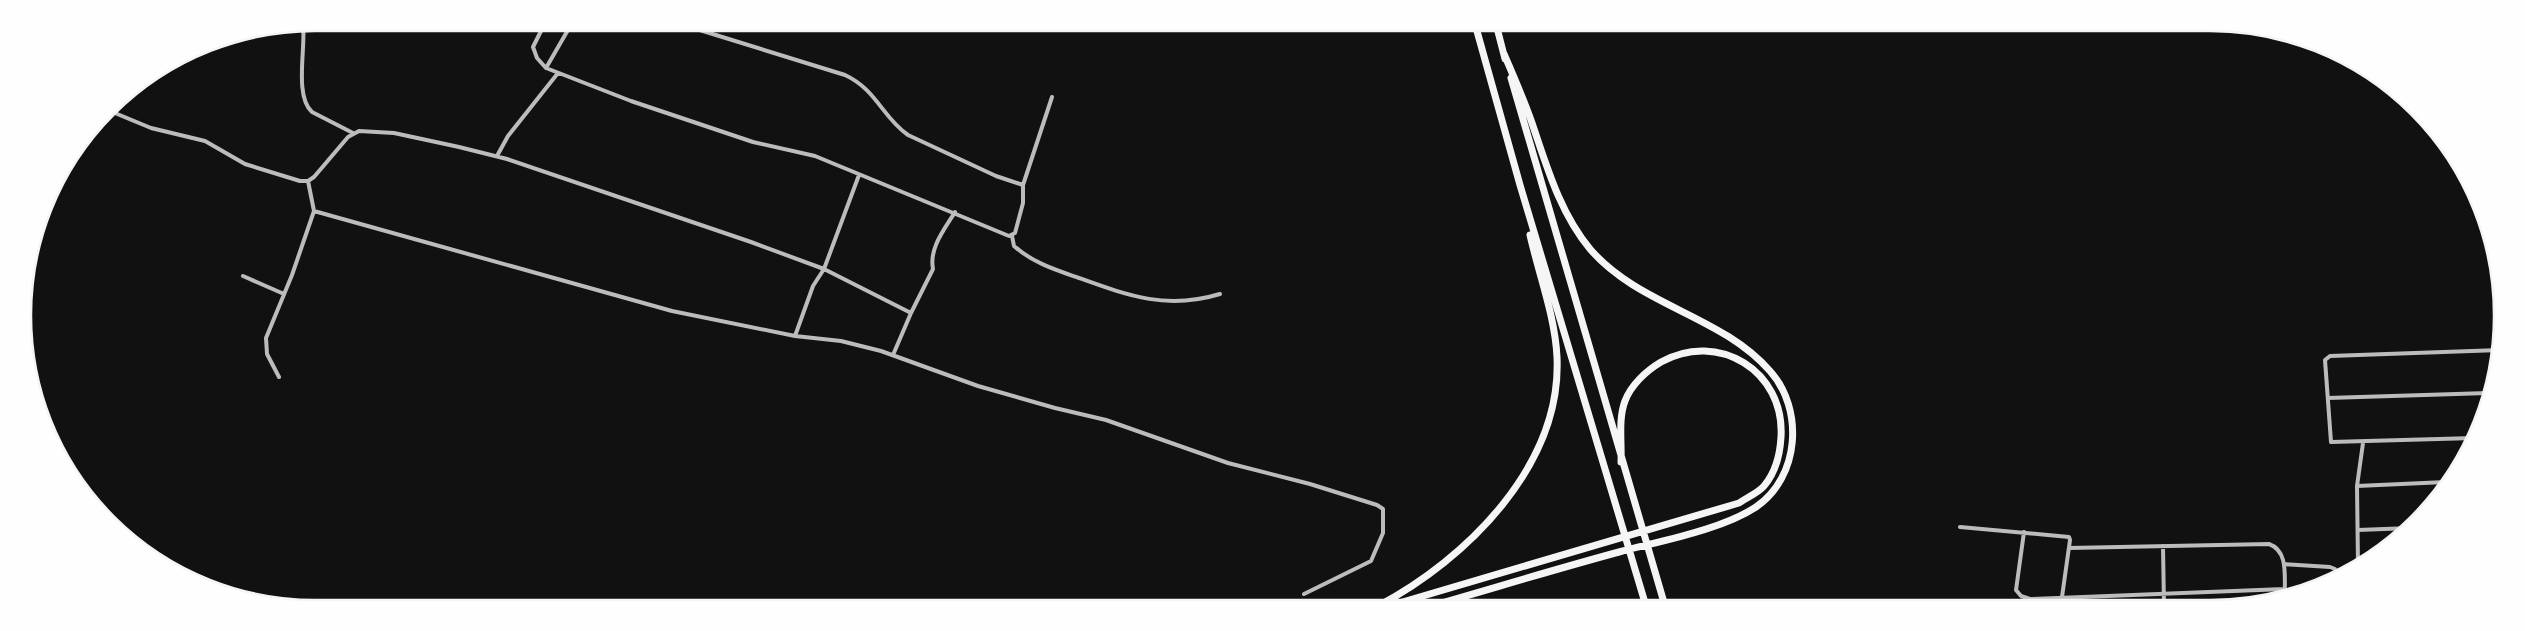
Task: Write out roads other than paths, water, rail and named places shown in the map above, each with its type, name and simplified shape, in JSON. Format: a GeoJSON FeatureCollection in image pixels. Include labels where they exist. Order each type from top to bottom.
{"type":"FeatureCollection","features":[{"type":"Feature","properties":{"kind":"highway"},"geometry":{"type":"LineString","coordinates":[[1477,31],[1520,185],[1644,600]]}},
{"type":"Feature","properties":{"kind":"highway"},"geometry":{"type":"LineString","coordinates":[[1498,31],[1663,600]]}},
{"type":"Feature","properties":{"kind":"highway"},"geometry":{"type":"LineString","coordinates":[[1452,600],[1672,538],[1734,518],[1757,506],[1775,489],[1787,466],[1792,448],[1793,419],[1782,387],[1771,371],[1746,348],[1726,334],[1631,285],[1591,250],[1575,228],[1559,200],[1519,89],[1504,54]]}},
{"type":"Feature","properties":{"kind":"highway"},"geometry":{"type":"LineString","coordinates":[[1389,600],[1408,590],[1449,559],[1481,529],[1518,482],[1544,437],[1557,377],[1556,345],[1520,185]]}},
{"type":"Feature","properties":{"kind":"highway"},"geometry":{"type":"LineString","coordinates":[[1409,600],[1738,503],[1762,488],[1771,477],[1781,449],[1782,430],[1778,404],[1767,384],[1744,363],[1724,353],[1694,351],[1667,359],[1641,378],[1625,401],[1622,419],[1622,462]]}},
{"type":"Feature","properties":{"kind":"street"},"geometry":{"type":"LineString","coordinates":[[541,31],[534,43],[533,51],[546,68],[631,101],[753,142],[815,156],[1012,236]]}},
{"type":"Feature","properties":{"kind":"street"},"geometry":{"type":"LineString","coordinates":[[546,68],[567,31]]}},
{"type":"Feature","properties":{"kind":"street"},"geometry":{"type":"LineString","coordinates":[[703,31],[845,75],[866,88],[898,128],[908,135],[996,176],[1024,185]]}},
{"type":"Feature","properties":{"kind":"street"},"geometry":{"type":"LineString","coordinates":[[303,32],[302,68],[307,106],[312,112],[353,133]]}},
{"type":"Feature","properties":{"kind":"street"},"geometry":{"type":"LineString","coordinates":[[497,156],[508,136],[558,73]]}},
{"type":"Feature","properties":{"kind":"street"},"geometry":{"type":"LineString","coordinates":[[1052,97],[1024,185],[1023,203],[1015,233],[1012,236],[1014,246],[1032,260],[1122,294],[1164,302],[1190,301],[1220,294]]}},
{"type":"Feature","properties":{"kind":"street"},"geometry":{"type":"LineString","coordinates":[[116,114],[151,128],[205,141],[254,167],[296,180],[308,181],[314,177],[340,144],[353,133],[367,130],[394,133],[497,156],[824,269],[911,313]]}},
{"type":"Feature","properties":{"kind":"street"},"geometry":{"type":"LineString","coordinates":[[795,336],[813,286],[824,269],[859,175]]}},
{"type":"Feature","properties":{"kind":"street"},"geometry":{"type":"LineString","coordinates":[[279,377],[269,360],[266,344],[314,211],[308,181]]}},
{"type":"Feature","properties":{"kind":"street"},"geometry":{"type":"LineString","coordinates":[[314,211],[672,311],[795,336],[841,341],[893,355],[978,386],[1106,420],[1228,463],[1310,484],[1377,505],[1383,509],[1383,532],[1370,562],[1304,594]]}},
{"type":"Feature","properties":{"kind":"street"},"geometry":{"type":"LineString","coordinates":[[893,355],[933,269],[931,261],[932,252],[955,212]]}},
{"type":"Feature","properties":{"kind":"street"},"geometry":{"type":"LineString","coordinates":[[243,276],[284,294]]}},
{"type":"Feature","properties":{"kind":"street"},"geometry":{"type":"LineString","coordinates":[[2465,438],[2331,442],[2325,360],[2330,356],[2491,350]]}},
{"type":"Feature","properties":{"kind":"street"},"geometry":{"type":"LineString","coordinates":[[2328,398],[2483,393]]}},
{"type":"Feature","properties":{"kind":"street"},"geometry":{"type":"LineString","coordinates":[[2358,558],[2357,486],[2363,442]]}},
{"type":"Feature","properties":{"kind":"street"},"geometry":{"type":"LineString","coordinates":[[2357,486],[2440,482]]}},
{"type":"Feature","properties":{"kind":"street"},"geometry":{"type":"LineString","coordinates":[[1960,527],[2066,536],[2070,540],[2062,597]]}},
{"type":"Feature","properties":{"kind":"street"},"geometry":{"type":"LineString","coordinates":[[2358,530],[2398,528]]}},
{"type":"Feature","properties":{"kind":"street"},"geometry":{"type":"LineString","coordinates":[[2024,532],[2016,590],[2021,596],[2030,599],[2284,589],[2282,554],[2276,546],[2269,544],[2069,548]]}},
{"type":"Feature","properties":{"kind":"street"},"geometry":{"type":"LineString","coordinates":[[2163,546],[2164,600]]}},
{"type":"Feature","properties":{"kind":"street"},"geometry":{"type":"LineString","coordinates":[[2284,564],[2330,567],[2333,571]]}}]}
